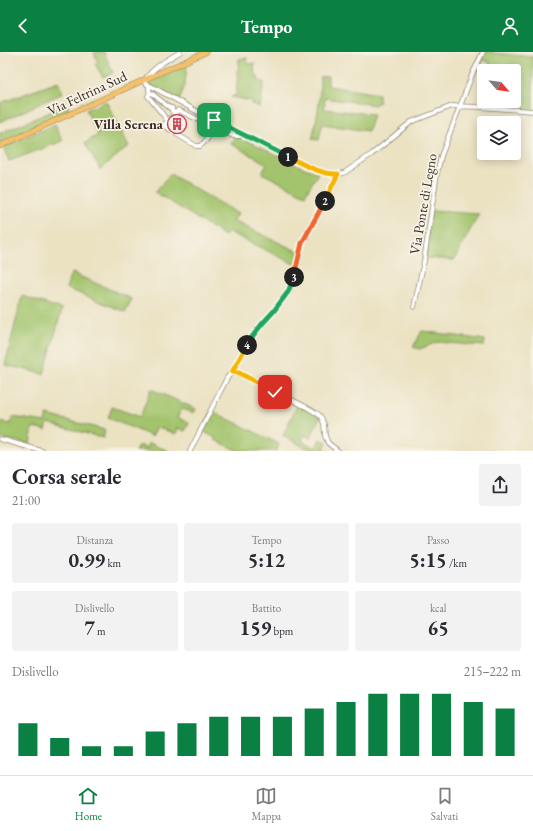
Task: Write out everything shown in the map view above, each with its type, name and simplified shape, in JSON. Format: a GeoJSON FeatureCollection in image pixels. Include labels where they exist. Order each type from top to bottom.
{"type":"FeatureCollection","features":[{"type":"Feature","properties":{"kind":"main road","name":"Via Feltrina Sud"},"geometry":{"type":"LineString","coordinates":[[0,146],[206,52]]}},
{"type":"Feature","properties":{"kind":"street"},"geometry":{"type":"LineString","coordinates":[[180,52],[151,71],[145,79],[145,83],[277,152],[322,172],[330,174],[344,173],[384,146],[411,122],[452,106],[533,111]]}},
{"type":"Feature","properties":{"kind":"street","name":"Via Ponte di Legno"},"geometry":{"type":"LineString","coordinates":[[414,307],[424,262],[437,173],[445,144],[472,75],[483,52]]}},
{"type":"Feature","properties":{"kind":"street"},"geometry":{"type":"LineString","coordinates":[[149,85],[150,92],[148,96],[168,121]]}},
{"type":"Feature","properties":{"kind":"street"},"geometry":{"type":"LineString","coordinates":[[150,92],[172,111]]}},
{"type":"Feature","properties":{"kind":"street"},"geometry":{"type":"LineString","coordinates":[[172,111],[178,110],[233,136],[239,136]]}},
{"type":"Feature","properties":{"kind":"street"},"geometry":{"type":"LineString","coordinates":[[172,111],[168,121],[164,125],[196,146],[200,146],[209,137],[212,126]]}},
{"type":"Feature","properties":{"kind":"street"},"geometry":{"type":"LineString","coordinates":[[190,451],[227,378],[252,337],[288,292],[296,274],[302,243],[327,198],[338,174]]}},
{"type":"Feature","properties":{"kind":"street"},"geometry":{"type":"LineString","coordinates":[[232,372],[239,373],[318,414],[322,420],[328,443],[338,451]]}},
{"type":"Feature","properties":{"kind":"street"},"geometry":{"type":"LineString","coordinates":[[0,439],[42,451]]}},
{"type":"Feature","properties":{"kind":"green space"},"geometry":{"type":"Polygon","coordinates":[[[94,52],[104,52],[113,73],[103,77],[95,64],[98,63],[94,52]]]}},
{"type":"Feature","properties":{"kind":"green space"},"geometry":{"type":"Polygon","coordinates":[[[483,52],[533,57],[533,110],[510,108],[521,108],[521,64],[490,64],[490,62],[478,59],[483,52]]]}},
{"type":"Feature","properties":{"kind":"green space"},"geometry":{"type":"Polygon","coordinates":[[[247,58],[247,64],[255,63],[254,70],[260,82],[264,82],[260,107],[251,104],[252,101],[231,97],[236,95],[239,59],[247,58]]]}},
{"type":"Feature","properties":{"kind":"green space"},"geometry":{"type":"Polygon","coordinates":[[[187,64],[185,85],[179,101],[145,83],[187,64]]]}},
{"type":"Feature","properties":{"kind":"green space"},"geometry":{"type":"Polygon","coordinates":[[[328,76],[328,86],[379,94],[379,103],[376,103],[375,105],[325,98],[324,109],[373,114],[368,131],[322,124],[319,140],[312,139],[316,124],[320,93],[320,77],[328,76]]]}},
{"type":"Feature","properties":{"kind":"green space"},"geometry":{"type":"Polygon","coordinates":[[[58,82],[63,93],[0,122],[0,103],[58,82]]]}},
{"type":"Feature","properties":{"kind":"green space"},"geometry":{"type":"Polygon","coordinates":[[[106,101],[129,146],[100,169],[85,143],[98,135],[86,110],[106,101]]]}},
{"type":"Feature","properties":{"kind":"green space"},"geometry":{"type":"Polygon","coordinates":[[[67,105],[70,111],[0,143],[0,133],[67,105]]]}},
{"type":"Feature","properties":{"kind":"green space"},"geometry":{"type":"Polygon","coordinates":[[[55,124],[63,141],[9,161],[3,147],[55,124]]]}},
{"type":"Feature","properties":{"kind":"green space"},"geometry":{"type":"Polygon","coordinates":[[[238,136],[302,167],[318,173],[305,195],[262,173],[267,164],[230,143],[238,136]]]}},
{"type":"Feature","properties":{"kind":"green space"},"geometry":{"type":"Polygon","coordinates":[[[170,174],[238,214],[233,221],[299,252],[296,265],[229,232],[225,236],[155,192],[170,174]]]}},
{"type":"Feature","properties":{"kind":"green space"},"geometry":{"type":"Polygon","coordinates":[[[431,211],[479,214],[454,260],[425,258],[431,211]]]}},
{"type":"Feature","properties":{"kind":"green space"},"geometry":{"type":"Polygon","coordinates":[[[72,273],[132,299],[125,312],[66,288],[72,273]]]}},
{"type":"Feature","properties":{"kind":"green space"},"geometry":{"type":"Polygon","coordinates":[[[22,296],[62,309],[44,374],[5,365],[22,296]]]}},
{"type":"Feature","properties":{"kind":"green space"},"geometry":{"type":"Polygon","coordinates":[[[422,331],[485,340],[484,346],[437,342],[420,349],[413,347],[422,331]]]}},
{"type":"Feature","properties":{"kind":"green space"},"geometry":{"type":"Polygon","coordinates":[[[151,389],[196,409],[194,413],[182,409],[177,417],[189,423],[185,431],[178,428],[176,434],[157,427],[152,436],[108,418],[112,407],[140,417],[151,389]]]}},
{"type":"Feature","properties":{"kind":"green space"},"geometry":{"type":"Polygon","coordinates":[[[298,403],[320,417],[310,438],[304,435],[302,441],[316,448],[320,439],[327,442],[323,451],[313,451],[283,436],[298,403]]]}},
{"type":"Feature","properties":{"kind":"green space"},"geometry":{"type":"Polygon","coordinates":[[[212,411],[279,444],[276,451],[238,451],[215,440],[216,438],[202,431],[212,411]]]}},
{"type":"Feature","properties":{"kind":"green space"},"geometry":{"type":"Polygon","coordinates":[[[47,415],[105,430],[103,438],[48,423],[46,430],[33,427],[30,444],[0,438],[0,422],[11,424],[13,417],[45,422],[47,415]]]}},
{"type":"Feature","properties":{"kind":"green space"},"geometry":{"type":"Polygon","coordinates":[[[149,443],[169,451],[135,451],[139,445],[147,448],[149,443]]]}},
{"type":"Feature","properties":{"kind":"place","name":"Villa Serena"},"geometry":{"type":"Point","coordinates":[177,124]}},
{"type":"Feature","properties":{"kind":"route"},"geometry":{"type":"LineString","coordinates":[[214,120],[277,152],[322,172],[338,174],[327,198],[302,243],[296,274],[288,292],[252,337],[232,372],[239,373],[275,392]]}}]}
